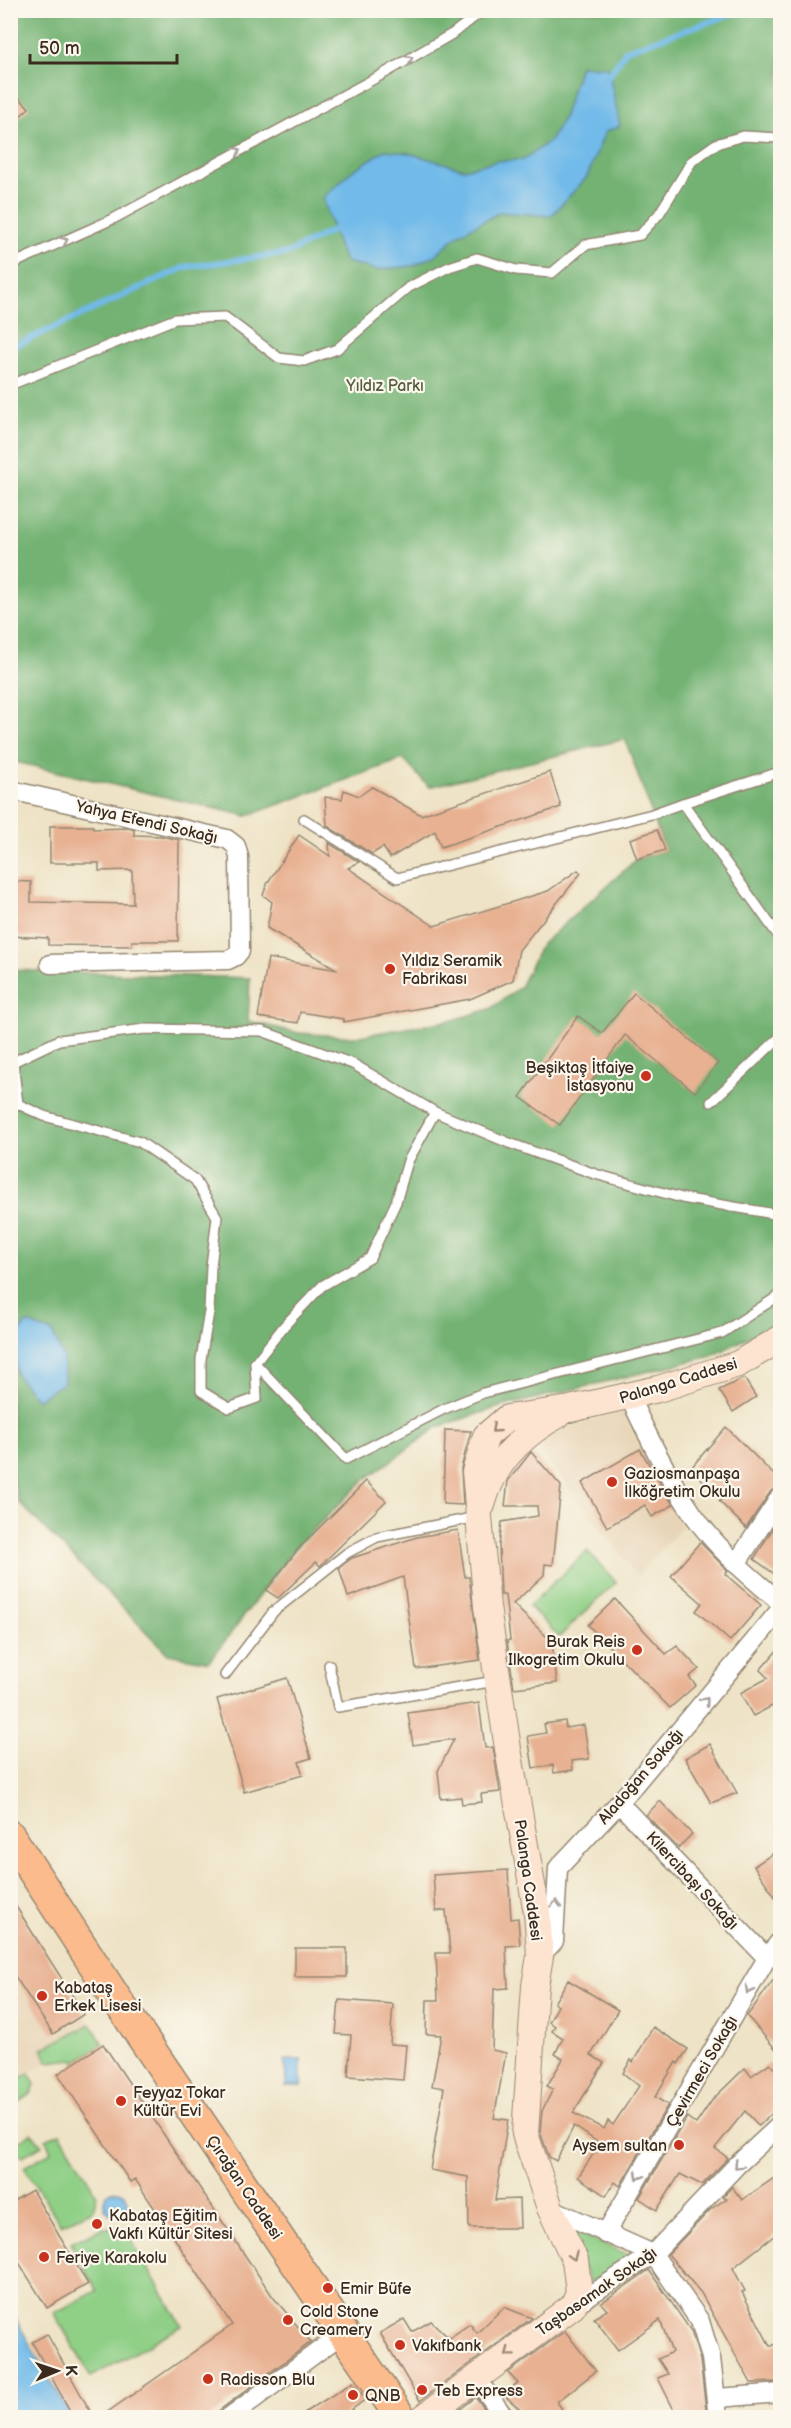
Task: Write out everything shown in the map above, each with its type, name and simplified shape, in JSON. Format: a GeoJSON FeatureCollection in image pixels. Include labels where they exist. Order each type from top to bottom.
{"type":"FeatureCollection","features":[{"type":"Feature","properties":{"kind":"main road","name":"Palanga Caddesi"},"geometry":{"type":"LineString","coordinates":[[573,2306],[579,2292],[575,2259],[550,2208],[525,2134],[535,1986],[540,1956],[537,1913],[487,1607],[479,1516],[487,1484],[502,1460],[533,1429],[570,1409],[629,1396],[738,1364],[777,1346]]}},
{"type":"Feature","properties":{"kind":"main road","name":"Çırağan Caddesi"},"geometry":{"type":"LineString","coordinates":[[10,1836],[121,2006],[401,2418]]}},
{"type":"Feature","properties":{"kind":"main road","name":"Taşbasamak Sokağı"},"geometry":{"type":"LineString","coordinates":[[423,2418],[573,2306]]}},
{"type":"Feature","properties":{"kind":"street","name":"Yahya Efendi Sokağı"},"geometry":{"type":"LineString","coordinates":[[10,790],[227,839],[236,846],[239,857],[240,951],[236,957],[228,960],[50,964]]}},
{"type":"Feature","properties":{"kind":"street"},"geometry":{"type":"LineString","coordinates":[[629,1396],[693,1515],[736,1564],[780,1602]]}},
{"type":"Feature","properties":{"kind":"street"},"geometry":{"type":"LineString","coordinates":[[736,1564],[780,1497]]}},
{"type":"Feature","properties":{"kind":"street","name":"Aladoğan Sokağı"},"geometry":{"type":"LineString","coordinates":[[540,1956],[554,1941],[558,1868],[619,1803],[780,1610]]}},
{"type":"Feature","properties":{"kind":"street","name":"Kilercibaşı Sokağı"},"geometry":{"type":"LineString","coordinates":[[619,1803],[767,1958]]}},
{"type":"Feature","properties":{"kind":"street","name":"Çevirmeci Sokağı"},"geometry":{"type":"LineString","coordinates":[[605,2234],[767,1958],[780,1941]]}},
{"type":"Feature","properties":{"kind":"street","name":"Taşbasamak Sokağı"},"geometry":{"type":"LineString","coordinates":[[573,2306],[653,2254],[737,2165],[780,2125]]}},
{"type":"Feature","properties":{"kind":"street"},"geometry":{"type":"LineString","coordinates":[[550,2208],[653,2254],[700,2321],[711,2358],[718,2398],[718,2418]]}},
{"type":"Feature","properties":{"kind":"street"},"geometry":{"type":"LineString","coordinates":[[228,2418],[344,2333]]}},
{"type":"Feature","properties":{"kind":"street"},"geometry":{"type":"LineString","coordinates":[[476,2378],[505,2418]]}},
{"type":"Feature","properties":{"kind":"street"},"geometry":{"type":"LineString","coordinates":[[718,2398],[780,2392]]}},
{"type":"Feature","properties":{"kind":"lane"},"geometry":{"type":"LineString","coordinates":[[10,265],[113,219],[385,73],[452,34],[484,10]]}},
{"type":"Feature","properties":{"kind":"lane"},"geometry":{"type":"LineString","coordinates":[[10,385],[175,319],[225,317],[279,358],[304,361],[337,349],[409,287],[450,267],[477,258],[516,270],[552,273],[585,245],[640,235],[658,214],[692,161],[700,155],[716,144],[743,136],[780,138]]}},
{"type":"Feature","properties":{"kind":"lane"},"geometry":{"type":"LineString","coordinates":[[304,819],[397,878],[652,814],[780,772]]}},
{"type":"Feature","properties":{"kind":"lane"},"geometry":{"type":"LineString","coordinates":[[683,803],[780,938]]}},
{"type":"Feature","properties":{"kind":"lane"},"geometry":{"type":"LineString","coordinates":[[435,1112],[408,1161],[396,1202],[370,1258],[322,1286],[284,1326],[255,1363],[257,1398],[229,1407],[201,1391],[201,1359],[209,1312],[211,1266],[217,1217],[195,1180],[140,1142],[45,1116],[18,1104],[13,1062],[59,1040],[145,1029],[262,1031],[352,1064],[435,1112],[509,1143],[595,1174],[682,1198],[780,1215]]}},
{"type":"Feature","properties":{"kind":"lane"},"geometry":{"type":"LineString","coordinates":[[711,1102],[780,1037]]}},
{"type":"Feature","properties":{"kind":"lane"},"geometry":{"type":"LineString","coordinates":[[255,1363],[346,1459],[444,1409],[483,1394],[722,1333],[780,1295]]}},
{"type":"Feature","properties":{"kind":"lane"},"geometry":{"type":"LineString","coordinates":[[225,1676],[274,1611],[347,1553],[376,1536],[479,1516]]}},
{"type":"Feature","properties":{"kind":"lane"},"geometry":{"type":"LineString","coordinates":[[329,1665],[338,1707],[498,1681]]}},
{"type":"Feature","properties":{"kind":"shaded area","name":"Gaziosmanpaşa İlköğretim Okulu"},"geometry":{"type":"Polygon","coordinates":[[[624,1411],[683,1526],[637,1576],[531,1438],[624,1411]]]}},
{"type":"Feature","properties":{"kind":"shaded area","name":"Kabataş Erkek Lisesi"},"geometry":{"type":"Polygon","coordinates":[[[10,1897],[96,2033],[11,2084],[10,2084],[10,1897]]]}},
{"type":"Feature","properties":{"kind":"green space","name":"Yıldız Parkı"},"geometry":{"type":"Polygon","coordinates":[[[11,11],[780,11],[780,1321],[712,1356],[496,1408],[438,1427],[363,1481],[294,1549],[209,1662],[168,1654],[18,1501],[11,1471],[11,970],[250,978],[248,1021],[298,1033],[354,1037],[453,1020],[490,1009],[520,987],[541,945],[637,859],[665,850],[625,739],[429,787],[403,759],[247,816],[11,761],[11,11]]]}},
{"type":"Feature","properties":{"kind":"green space"},"geometry":{"type":"Polygon","coordinates":[[[587,1551],[616,1582],[559,1637],[529,1606],[587,1551]]]}},
{"type":"Feature","properties":{"kind":"green space"},"geometry":{"type":"Polygon","coordinates":[[[91,2024],[103,2044],[75,2062],[73,2059],[48,2062],[42,2049],[91,2024]]]}},
{"type":"Feature","properties":{"kind":"green space"},"geometry":{"type":"Polygon","coordinates":[[[11,2072],[23,2077],[29,2073],[35,2084],[31,2094],[11,2108],[11,2072]]]}},
{"type":"Feature","properties":{"kind":"green space"},"geometry":{"type":"Polygon","coordinates":[[[31,2133],[42,2145],[23,2156],[11,2149],[11,2147],[31,2133]]]}},
{"type":"Feature","properties":{"kind":"green space"},"geometry":{"type":"Polygon","coordinates":[[[60,2133],[97,2195],[93,2210],[61,2225],[24,2167],[51,2152],[46,2139],[60,2133]]]}},
{"type":"Feature","properties":{"kind":"green space"},"geometry":{"type":"Polygon","coordinates":[[[102,2228],[124,2228],[182,2326],[91,2377],[54,2313],[97,2291],[71,2243],[102,2228]]]}},
{"type":"Feature","properties":{"kind":"green space"},"geometry":{"type":"Polygon","coordinates":[[[568,2229],[634,2257],[590,2283],[568,2229]]]}},
{"type":"Feature","properties":{"kind":"water"},"geometry":{"type":"Polygon","coordinates":[[[580,66],[608,67],[620,126],[605,132],[587,177],[551,216],[500,212],[459,234],[434,256],[413,266],[376,270],[346,262],[338,246],[323,198],[352,171],[385,150],[408,153],[464,169],[497,161],[523,160],[551,140],[564,116],[580,66]]]}},
{"type":"Feature","properties":{"kind":"water"},"geometry":{"type":"Polygon","coordinates":[[[27,1323],[52,1332],[63,1357],[64,1382],[37,1400],[16,1374],[16,1336],[27,1323]]]}},
{"type":"Feature","properties":{"kind":"water"},"geometry":{"type":"Polygon","coordinates":[[[285,2060],[301,2060],[301,2086],[286,2086],[285,2060]]]}},
{"type":"Feature","properties":{"kind":"water"},"geometry":{"type":"Polygon","coordinates":[[[116,2191],[125,2194],[128,2203],[125,2212],[116,2215],[107,2212],[104,2203],[107,2194],[116,2191]]]}},
{"type":"Feature","properties":{"kind":"water"},"geometry":{"type":"Polygon","coordinates":[[[11,2311],[71,2417],[11,2417],[11,2311]]]}},
{"type":"Feature","properties":{"kind":"building"},"geometry":{"type":"Polygon","coordinates":[[[10,88],[29,108],[10,125],[10,88]]]}},
{"type":"Feature","properties":{"kind":"building"},"geometry":{"type":"Polygon","coordinates":[[[550,772],[561,807],[441,847],[435,831],[390,858],[383,847],[372,854],[327,826],[325,797],[342,799],[344,790],[359,796],[372,787],[421,815],[550,772]]]}},
{"type":"Feature","properties":{"kind":"building"},"geometry":{"type":"Polygon","coordinates":[[[50,826],[93,826],[93,829],[129,828],[134,830],[134,835],[161,836],[179,840],[178,941],[132,941],[132,946],[48,945],[48,938],[10,936],[10,881],[31,882],[31,902],[133,904],[132,870],[99,871],[99,863],[50,863],[50,826]]]}},
{"type":"Feature","properties":{"kind":"building"},"geometry":{"type":"Polygon","coordinates":[[[657,830],[665,850],[637,859],[630,839],[657,830]]]}},
{"type":"Feature","properties":{"kind":"building"},"geometry":{"type":"Polygon","coordinates":[[[299,835],[330,856],[329,843],[359,862],[348,868],[434,926],[548,891],[578,870],[581,873],[519,950],[513,980],[470,999],[344,1022],[343,1019],[300,1012],[298,1023],[258,1017],[268,958],[338,970],[267,928],[272,902],[263,895],[268,882],[299,835]]]}},
{"type":"Feature","properties":{"kind":"building"},"geometry":{"type":"Polygon","coordinates":[[[634,993],[718,1063],[695,1092],[625,1035],[560,1125],[520,1097],[578,1016],[602,1033],[634,993]]]}},
{"type":"Feature","properties":{"kind":"building"},"geometry":{"type":"Polygon","coordinates":[[[744,1378],[756,1397],[733,1412],[719,1390],[744,1378]]]}},
{"type":"Feature","properties":{"kind":"building"},"geometry":{"type":"Polygon","coordinates":[[[726,1427],[780,1481],[780,1486],[771,1491],[746,1528],[719,1501],[724,1499],[690,1469],[726,1427]]]}},
{"type":"Feature","properties":{"kind":"building"},"geometry":{"type":"Polygon","coordinates":[[[445,1430],[471,1431],[461,1468],[463,1505],[443,1504],[445,1430]]]}},
{"type":"Feature","properties":{"kind":"building"},"geometry":{"type":"Polygon","coordinates":[[[640,1449],[673,1505],[652,1517],[645,1505],[607,1527],[582,1483],[640,1449]]]}},
{"type":"Feature","properties":{"kind":"building"},"geometry":{"type":"Polygon","coordinates":[[[531,1452],[561,1486],[553,1565],[545,1564],[544,1575],[513,1604],[546,1636],[551,1635],[557,1683],[514,1688],[507,1641],[510,1640],[505,1595],[501,1595],[499,1546],[502,1522],[538,1516],[537,1506],[505,1506],[508,1481],[531,1452]]]}},
{"type":"Feature","properties":{"kind":"building"},"geometry":{"type":"Polygon","coordinates":[[[366,1481],[386,1501],[320,1566],[316,1562],[278,1598],[266,1590],[299,1548],[366,1481]]]}},
{"type":"Feature","properties":{"kind":"building"},"geometry":{"type":"Polygon","coordinates":[[[780,1517],[780,1578],[754,1559],[780,1517]]]}},
{"type":"Feature","properties":{"kind":"building"},"geometry":{"type":"Polygon","coordinates":[[[458,1530],[465,1577],[469,1577],[480,1660],[416,1669],[403,1577],[348,1597],[339,1568],[352,1558],[417,1537],[458,1530]]]}},
{"type":"Feature","properties":{"kind":"building"},"geometry":{"type":"Polygon","coordinates":[[[700,1542],[728,1571],[725,1574],[761,1605],[730,1641],[696,1611],[702,1603],[671,1576],[700,1542]]]}},
{"type":"Feature","properties":{"kind":"building","name":"Burak Reis Ilkogretim Okulu"},"geometry":{"type":"Polygon","coordinates":[[[615,1599],[666,1654],[677,1646],[699,1669],[689,1677],[696,1685],[670,1708],[588,1625],[615,1599]]]}},
{"type":"Feature","properties":{"kind":"building"},"geometry":{"type":"Polygon","coordinates":[[[780,1647],[780,1702],[753,1716],[740,1693],[768,1678],[760,1670],[780,1647]]]}},
{"type":"Feature","properties":{"kind":"building"},"geometry":{"type":"Polygon","coordinates":[[[287,1678],[311,1758],[299,1762],[303,1775],[244,1792],[217,1699],[287,1678]]]}},
{"type":"Feature","properties":{"kind":"building"},"geometry":{"type":"Polygon","coordinates":[[[479,1703],[485,1748],[493,1747],[500,1792],[481,1794],[482,1802],[462,1804],[461,1797],[441,1799],[438,1771],[454,1739],[413,1745],[408,1713],[479,1703]]]}},
{"type":"Feature","properties":{"kind":"building"},"geometry":{"type":"Polygon","coordinates":[[[565,1721],[566,1728],[584,1725],[589,1759],[572,1761],[573,1770],[554,1773],[553,1765],[533,1768],[528,1736],[546,1733],[544,1724],[565,1721]]]}},
{"type":"Feature","properties":{"kind":"building"},"geometry":{"type":"Polygon","coordinates":[[[710,1744],[737,1793],[711,1803],[685,1758],[710,1744]]]}},
{"type":"Feature","properties":{"kind":"building"},"geometry":{"type":"Polygon","coordinates":[[[660,1801],[692,1834],[678,1848],[646,1815],[660,1801]]]}},
{"type":"Feature","properties":{"kind":"building"},"geometry":{"type":"Polygon","coordinates":[[[780,1849],[780,1904],[754,1866],[780,1849]]]}},
{"type":"Feature","properties":{"kind":"building"},"geometry":{"type":"Polygon","coordinates":[[[508,1870],[511,1919],[518,1918],[520,1945],[506,1946],[508,1988],[494,1989],[492,2050],[506,2053],[494,2118],[508,2120],[495,2200],[519,2199],[520,2228],[469,2228],[468,2177],[430,2170],[444,2088],[432,2086],[441,2035],[426,2034],[427,2000],[438,2000],[436,1953],[450,1953],[446,1910],[436,1911],[433,1875],[508,1870]]]}},
{"type":"Feature","properties":{"kind":"building"},"geometry":{"type":"Polygon","coordinates":[[[10,1897],[84,2014],[53,2034],[10,1969],[10,1897]]]}},
{"type":"Feature","properties":{"kind":"building"},"geometry":{"type":"Polygon","coordinates":[[[295,1948],[347,1948],[347,1977],[295,1977],[295,1948]]]}},
{"type":"Feature","properties":{"kind":"building"},"geometry":{"type":"Polygon","coordinates":[[[780,1971],[780,2054],[747,2016],[780,1971]]]}},
{"type":"Feature","properties":{"kind":"building"},"geometry":{"type":"Polygon","coordinates":[[[568,1980],[618,2010],[591,2055],[604,2063],[573,2113],[604,2129],[608,2121],[613,2125],[639,2086],[623,2073],[631,2060],[633,2062],[653,2027],[688,2049],[678,2064],[676,2062],[655,2097],[668,2105],[620,2186],[615,2182],[606,2196],[578,2177],[600,2144],[574,2126],[556,2161],[549,2157],[540,2132],[542,2111],[553,2089],[547,2086],[563,2059],[555,2054],[563,2038],[552,2031],[555,2026],[549,2022],[558,2006],[554,2003],[568,1980]]]}},
{"type":"Feature","properties":{"kind":"building"},"geometry":{"type":"Polygon","coordinates":[[[339,2000],[393,2004],[390,2044],[406,2045],[403,2080],[348,2076],[351,2035],[336,2034],[339,2000]]]}},
{"type":"Feature","properties":{"kind":"building"},"geometry":{"type":"Polygon","coordinates":[[[103,2044],[273,2297],[311,2342],[209,2418],[99,2418],[232,2325],[135,2179],[130,2182],[58,2074],[103,2044]]]}},
{"type":"Feature","properties":{"kind":"building"},"geometry":{"type":"Polygon","coordinates":[[[770,2063],[780,2074],[780,2106],[759,2126],[745,2111],[715,2148],[728,2158],[702,2185],[680,2174],[657,2210],[639,2198],[687,2117],[696,2124],[713,2099],[745,2068],[751,2076],[770,2063]]]}},
{"type":"Feature","properties":{"kind":"building"},"geometry":{"type":"Polygon","coordinates":[[[780,2174],[780,2231],[733,2268],[745,2291],[742,2292],[770,2346],[780,2343],[780,2382],[751,2383],[701,2293],[668,2254],[711,2209],[727,2198],[723,2196],[732,2187],[742,2200],[780,2174]]]}},
{"type":"Feature","properties":{"kind":"building","name":"Feriye Karakolu"},"geometry":{"type":"Polygon","coordinates":[[[32,2190],[88,2284],[47,2308],[10,2248],[10,2203],[32,2190]]]}},
{"type":"Feature","properties":{"kind":"building"},"geometry":{"type":"Polygon","coordinates":[[[649,2270],[691,2331],[700,2360],[707,2418],[678,2418],[658,2378],[668,2374],[658,2359],[672,2352],[660,2320],[618,2350],[594,2318],[607,2310],[601,2303],[649,2270]]]}},
{"type":"Feature","properties":{"kind":"building"},"geometry":{"type":"Polygon","coordinates":[[[504,2307],[532,2318],[420,2401],[380,2333],[404,2319],[412,2332],[431,2321],[449,2338],[470,2324],[477,2333],[504,2307]]]}},
{"type":"Feature","properties":{"kind":"building"},"geometry":{"type":"Polygon","coordinates":[[[565,2331],[596,2371],[557,2402],[562,2409],[550,2418],[529,2418],[502,2393],[518,2383],[508,2373],[565,2331]]]}},
{"type":"Feature","properties":{"kind":"building"},"geometry":{"type":"Polygon","coordinates":[[[47,2334],[94,2418],[74,2418],[32,2342],[47,2334]]]}},
{"type":"Feature","properties":{"kind":"building"},"geometry":{"type":"Polygon","coordinates":[[[353,2382],[366,2399],[340,2418],[296,2418],[353,2382]]]}},
{"type":"Feature","properties":{"kind":"building"},"geometry":{"type":"Polygon","coordinates":[[[476,2397],[491,2418],[449,2418],[476,2397]]]}},
{"type":"Feature","properties":{"kind":"waterway"},"geometry":{"type":"LineString","coordinates":[[606,80],[626,50],[738,12],[780,12]]}},
{"type":"Feature","properties":{"kind":"waterway"},"geometry":{"type":"LineString","coordinates":[[10,348],[185,267],[288,253],[339,227]]}},
{"type":"Feature","properties":{"kind":"place","name":"Yıldız Seramik Fabrikası"},"geometry":{"type":"Point","coordinates":[390,969]}},
{"type":"Feature","properties":{"kind":"place","name":"Beşiktaş İtfaiye İstasyonu"},"geometry":{"type":"Point","coordinates":[646,1076]}},
{"type":"Feature","properties":{"kind":"place","name":"Gaziosmanpaşa İlköğretim Okulu"},"geometry":{"type":"Point","coordinates":[612,1482]}},
{"type":"Feature","properties":{"kind":"place","name":"Burak Reis Ilkogretim Okulu"},"geometry":{"type":"Point","coordinates":[637,1650]}},
{"type":"Feature","properties":{"kind":"place","name":"Kabataş Erkek Lisesi"},"geometry":{"type":"Point","coordinates":[42,1996]}},
{"type":"Feature","properties":{"kind":"place","name":"Feyyaz Tokar Kültür Evi"},"geometry":{"type":"Point","coordinates":[121,2101]}},
{"type":"Feature","properties":{"kind":"place","name":"Aysem sultan"},"geometry":{"type":"Point","coordinates":[679,2145]}},
{"type":"Feature","properties":{"kind":"place","name":"Kabataş Eğitim Vakfı Kültür Sitesi"},"geometry":{"type":"Point","coordinates":[97,2224]}},
{"type":"Feature","properties":{"kind":"place","name":"Feriye Karakolu"},"geometry":{"type":"Point","coordinates":[44,2257]}},
{"type":"Feature","properties":{"kind":"place","name":"Emir Büfe"},"geometry":{"type":"Point","coordinates":[328,2288]}},
{"type":"Feature","properties":{"kind":"place","name":"Cold Stone Creamery"},"geometry":{"type":"Point","coordinates":[288,2320]}},
{"type":"Feature","properties":{"kind":"place","name":"Vakıfbank"},"geometry":{"type":"Point","coordinates":[400,2345]}},
{"type":"Feature","properties":{"kind":"place","name":"Radisson Blu"},"geometry":{"type":"Point","coordinates":[208,2379]}},
{"type":"Feature","properties":{"kind":"place","name":"Teb Express"},"geometry":{"type":"Point","coordinates":[422,2390]}},
{"type":"Feature","properties":{"kind":"place","name":"QNB"},"geometry":{"type":"Point","coordinates":[353,2395]}}]}
